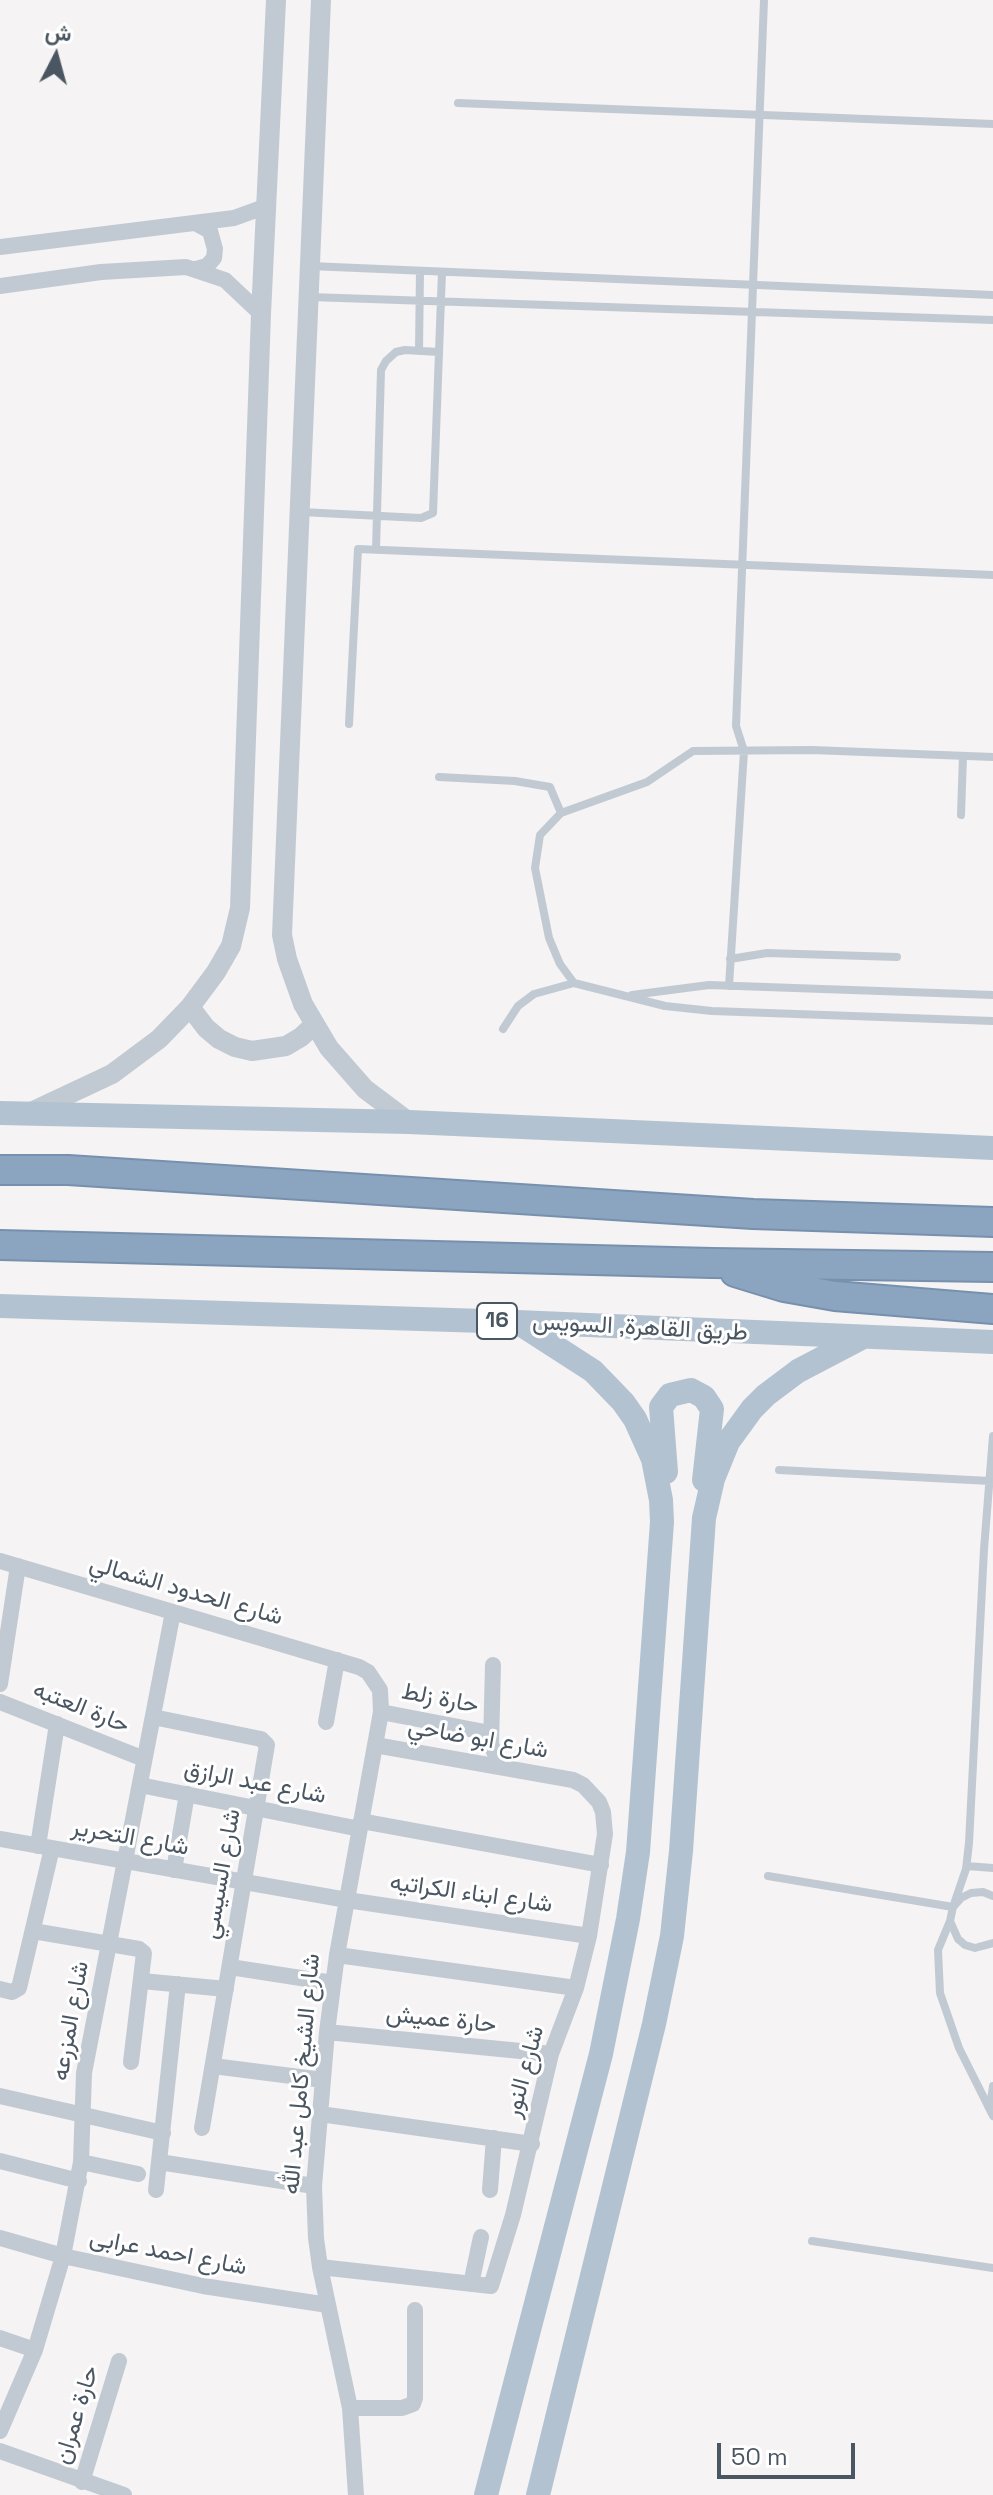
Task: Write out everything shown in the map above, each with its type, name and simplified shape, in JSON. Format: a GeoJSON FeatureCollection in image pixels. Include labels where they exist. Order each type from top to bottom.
{"type":"FeatureCollection","features":[{"type":"Feature","properties":{"kind":"highway"},"geometry":{"type":"LineString","coordinates":[[0,1170],[68,1170],[753,1214],[993,1222]]}},
{"type":"Feature","properties":{"kind":"highway"},"geometry":{"type":"LineString","coordinates":[[0,1245],[993,1267]]}},
{"type":"Feature","properties":{"kind":"highway"},"geometry":{"type":"LineString","coordinates":[[712,1263],[760,1281],[809,1292],[993,1309]]}},
{"type":"Feature","properties":{"kind":"main road"},"geometry":{"type":"LineString","coordinates":[[0,1113],[409,1122],[993,1148]]}},
{"type":"Feature","properties":{"kind":"main road","name":"طريق القاهرة, السويس"},"geometry":{"type":"LineString","coordinates":[[0,1306],[517,1322],[993,1342]]}},
{"type":"Feature","properties":{"kind":"main road"},"geometry":{"type":"LineString","coordinates":[[486,2495],[601,2054],[628,1919],[638,1852],[662,1522],[653,1459],[635,1419],[623,1402],[593,1371],[517,1322]]}},
{"type":"Feature","properties":{"kind":"main road"},"geometry":{"type":"LineString","coordinates":[[708,1498],[724,1451],[752,1409],[798,1371],[861,1338]]}},
{"type":"Feature","properties":{"kind":"main road"},"geometry":{"type":"LineString","coordinates":[[538,2495],[654,2024],[672,1936],[708,1498],[704,1474],[712,1409],[704,1397],[691,1390],[670,1395],[661,1407],[666,1469],[661,1500]]}},
{"type":"Feature","properties":{"kind":"street"},"geometry":{"type":"LineString","coordinates":[[27,1114],[112,1074],[159,1039],[190,1007],[216,972],[231,946],[240,908],[261,314],[276,0]]}},
{"type":"Feature","properties":{"kind":"street"},"geometry":{"type":"LineString","coordinates":[[321,0],[282,935],[294,981],[314,1025],[329,1048],[355,1080],[409,1122]]}},
{"type":"Feature","properties":{"kind":"street"},"geometry":{"type":"LineString","coordinates":[[0,247],[197,224],[234,218],[267,206]]}},
{"type":"Feature","properties":{"kind":"street"},"geometry":{"type":"LineString","coordinates":[[196,269],[207,266],[214,258],[215,249],[210,231],[197,224]]}},
{"type":"Feature","properties":{"kind":"street"},"geometry":{"type":"LineString","coordinates":[[0,286],[101,272],[186,267],[225,280],[261,314]]}},
{"type":"Feature","properties":{"kind":"street"},"geometry":{"type":"LineString","coordinates":[[190,1007],[219,1039],[252,1051],[286,1046],[314,1025]]}},
{"type":"Feature","properties":{"kind":"street","name":"شارع الحدود الشمالي"},"geometry":{"type":"LineString","coordinates":[[0,1561],[359,1667]]}},
{"type":"Feature","properties":{"kind":"street"},"geometry":{"type":"LineString","coordinates":[[0,1684],[18,1566]]}},
{"type":"Feature","properties":{"kind":"street","name":"شارع المزرعه"},"geometry":{"type":"LineString","coordinates":[[0,2431],[35,2350],[63,2256],[79,2181],[84,2073],[173,1612]]}},
{"type":"Feature","properties":{"kind":"street"},"geometry":{"type":"LineString","coordinates":[[326,1722],[337,1660]]}},
{"type":"Feature","properties":{"kind":"street"},"geometry":{"type":"LineString","coordinates":[[493,1665],[490,1733],[494,1754],[499,1762],[510,1769]]}},
{"type":"Feature","properties":{"kind":"street","name":"شارع الشيخ كامل عبد الله"},"geometry":{"type":"LineString","coordinates":[[356,2495],[350,2408],[320,2267],[314,2186],[333,1983],[382,1701],[376,1681],[359,1667]]}},
{"type":"Feature","properties":{"kind":"street","name":"حارة العتبه"},"geometry":{"type":"LineString","coordinates":[[0,1702],[144,1759]]}},
{"type":"Feature","properties":{"kind":"street","name":"حارة زلط"},"geometry":{"type":"LineString","coordinates":[[381,1712],[490,1733]]}},
{"type":"Feature","properties":{"kind":"street","name":"شارع السيسي"},"geometry":{"type":"LineString","coordinates":[[153,1717],[264,1742],[267,1754],[202,2128]]}},
{"type":"Feature","properties":{"kind":"street"},"geometry":{"type":"LineString","coordinates":[[0,1989],[12,1992],[19,1988],[33,1931],[57,1724]]}},
{"type":"Feature","properties":{"kind":"street","name":"شارع ابو ضاحي"},"geometry":{"type":"LineString","coordinates":[[375,1745],[573,1780]]}},
{"type":"Feature","properties":{"kind":"street","name":"شارع النور"},"geometry":{"type":"LineString","coordinates":[[479,2286],[493,2284],[532,2144],[551,2054],[576,1988],[589,1936],[605,1834],[603,1812],[592,1793],[573,1780]]}},
{"type":"Feature","properties":{"kind":"street","name":"شارع عبد الرازق"},"geometry":{"type":"LineString","coordinates":[[140,1785],[360,1825]]}},
{"type":"Feature","properties":{"kind":"street"},"geometry":{"type":"LineString","coordinates":[[174,1870],[187,1794]]}},
{"type":"Feature","properties":{"kind":"street"},"geometry":{"type":"LineString","coordinates":[[360,1825],[601,1865]]}},
{"type":"Feature","properties":{"kind":"street","name":"شارع التحرير"},"geometry":{"type":"LineString","coordinates":[[0,1839],[347,1900]]}},
{"type":"Feature","properties":{"kind":"street","name":"شارع ابناء الكراتيه"},"geometry":{"type":"LineString","coordinates":[[347,1900],[589,1936]]}},
{"type":"Feature","properties":{"kind":"street"},"geometry":{"type":"LineString","coordinates":[[33,1931],[142,1950],[145,1955],[131,2062]]}},
{"type":"Feature","properties":{"kind":"street"},"geometry":{"type":"LineString","coordinates":[[337,1955],[576,1988]]}},
{"type":"Feature","properties":{"kind":"street"},"geometry":{"type":"LineString","coordinates":[[230,1967],[333,1983]]}},
{"type":"Feature","properties":{"kind":"street"},"geometry":{"type":"LineString","coordinates":[[142,1981],[226,1989]]}},
{"type":"Feature","properties":{"kind":"street"},"geometry":{"type":"LineString","coordinates":[[156,2190],[178,1984]]}},
{"type":"Feature","properties":{"kind":"street","name":"حارة عميش"},"geometry":{"type":"LineString","coordinates":[[327,2032],[551,2054]]}},
{"type":"Feature","properties":{"kind":"street"},"geometry":{"type":"LineString","coordinates":[[213,2066],[323,2080]]}},
{"type":"Feature","properties":{"kind":"street"},"geometry":{"type":"LineString","coordinates":[[0,2096],[163,2133]]}},
{"type":"Feature","properties":{"kind":"street"},"geometry":{"type":"LineString","coordinates":[[320,2114],[532,2144]]}},
{"type":"Feature","properties":{"kind":"street"},"geometry":{"type":"LineString","coordinates":[[490,2190],[494,2138]]}},
{"type":"Feature","properties":{"kind":"street"},"geometry":{"type":"LineString","coordinates":[[0,2161],[79,2181]]}},
{"type":"Feature","properties":{"kind":"street"},"geometry":{"type":"LineString","coordinates":[[81,2162],[138,2174]]}},
{"type":"Feature","properties":{"kind":"street"},"geometry":{"type":"LineString","coordinates":[[159,2162],[314,2186]]}},
{"type":"Feature","properties":{"kind":"street"},"geometry":{"type":"LineString","coordinates":[[320,2267],[479,2286],[481,2237]]}},
{"type":"Feature","properties":{"kind":"street","name":"شارع احمد عرابى"},"geometry":{"type":"LineString","coordinates":[[0,2238],[63,2256],[203,2286],[328,2305]]}},
{"type":"Feature","properties":{"kind":"street"},"geometry":{"type":"LineString","coordinates":[[350,2408],[402,2408],[413,2404],[415,2310]]}},
{"type":"Feature","properties":{"kind":"street"},"geometry":{"type":"LineString","coordinates":[[0,2338],[35,2350]]}},
{"type":"Feature","properties":{"kind":"street","name":"حارة عمران"},"geometry":{"type":"LineString","coordinates":[[82,2482],[119,2361]]}},
{"type":"Feature","properties":{"kind":"street"},"geometry":{"type":"LineString","coordinates":[[0,2451],[124,2495]]}},
{"type":"Feature","properties":{"kind":"lane"},"geometry":{"type":"LineString","coordinates":[[729,986],[744,751],[736,726],[764,0]]}},
{"type":"Feature","properties":{"kind":"lane"},"geometry":{"type":"LineString","coordinates":[[458,103],[993,124]]}},
{"type":"Feature","properties":{"kind":"lane"},"geometry":{"type":"LineString","coordinates":[[310,266],[993,295]]}},
{"type":"Feature","properties":{"kind":"lane"},"geometry":{"type":"LineString","coordinates":[[419,351],[420,271]]}},
{"type":"Feature","properties":{"kind":"lane"},"geometry":{"type":"LineString","coordinates":[[300,512],[421,518],[433,513],[442,272]]}},
{"type":"Feature","properties":{"kind":"lane"},"geometry":{"type":"LineString","coordinates":[[309,297],[993,320]]}},
{"type":"Feature","properties":{"kind":"lane"},"geometry":{"type":"LineString","coordinates":[[376,549],[381,370],[396,352],[439,352]]}},
{"type":"Feature","properties":{"kind":"lane"},"geometry":{"type":"LineString","coordinates":[[349,724],[358,549],[993,575]]}},
{"type":"Feature","properties":{"kind":"lane"},"geometry":{"type":"LineString","coordinates":[[574,983],[560,964],[549,938],[535,868],[540,835],[561,813],[647,782],[693,751],[812,750],[993,757]]}},
{"type":"Feature","properties":{"kind":"lane"},"geometry":{"type":"LineString","coordinates":[[961,815],[963,756]]}},
{"type":"Feature","properties":{"kind":"lane"},"geometry":{"type":"LineString","coordinates":[[439,777],[515,781],[550,787],[561,813]]}},
{"type":"Feature","properties":{"kind":"lane"},"geometry":{"type":"LineString","coordinates":[[730,959],[767,953],[897,957]]}},
{"type":"Feature","properties":{"kind":"lane"},"geometry":{"type":"LineString","coordinates":[[503,1029],[518,1006],[534,994],[574,983],[665,1006],[712,1011],[993,1021]]}},
{"type":"Feature","properties":{"kind":"lane"},"geometry":{"type":"LineString","coordinates":[[627,995],[709,985],[993,995]]}},
{"type":"Feature","properties":{"kind":"lane"},"geometry":{"type":"LineString","coordinates":[[991,2112],[959,2048],[940,1993],[938,1950],[967,1866],[982,1590],[989,1550],[993,1436]]}},
{"type":"Feature","properties":{"kind":"lane"},"geometry":{"type":"LineString","coordinates":[[779,1470],[991,1484]]}},
{"type":"Feature","properties":{"kind":"lane"},"geometry":{"type":"LineString","coordinates":[[982,1590],[993,1591]]}},
{"type":"Feature","properties":{"kind":"lane"},"geometry":{"type":"LineString","coordinates":[[967,1866],[993,1868]]}},
{"type":"Feature","properties":{"kind":"lane"},"geometry":{"type":"LineString","coordinates":[[768,1876],[953,1907]]}},
{"type":"Feature","properties":{"kind":"lane"},"geometry":{"type":"LineString","coordinates":[[953,1907],[971,1893],[983,1892],[993,1896]]}},
{"type":"Feature","properties":{"kind":"lane"},"geometry":{"type":"LineString","coordinates":[[950,1921],[952,1931],[965,1945],[975,1948],[993,1943]]}},
{"type":"Feature","properties":{"kind":"lane"},"geometry":{"type":"LineString","coordinates":[[991,2112],[993,2086]]}},
{"type":"Feature","properties":{"kind":"lane"},"geometry":{"type":"LineString","coordinates":[[812,2241],[993,2268]]}}]}
